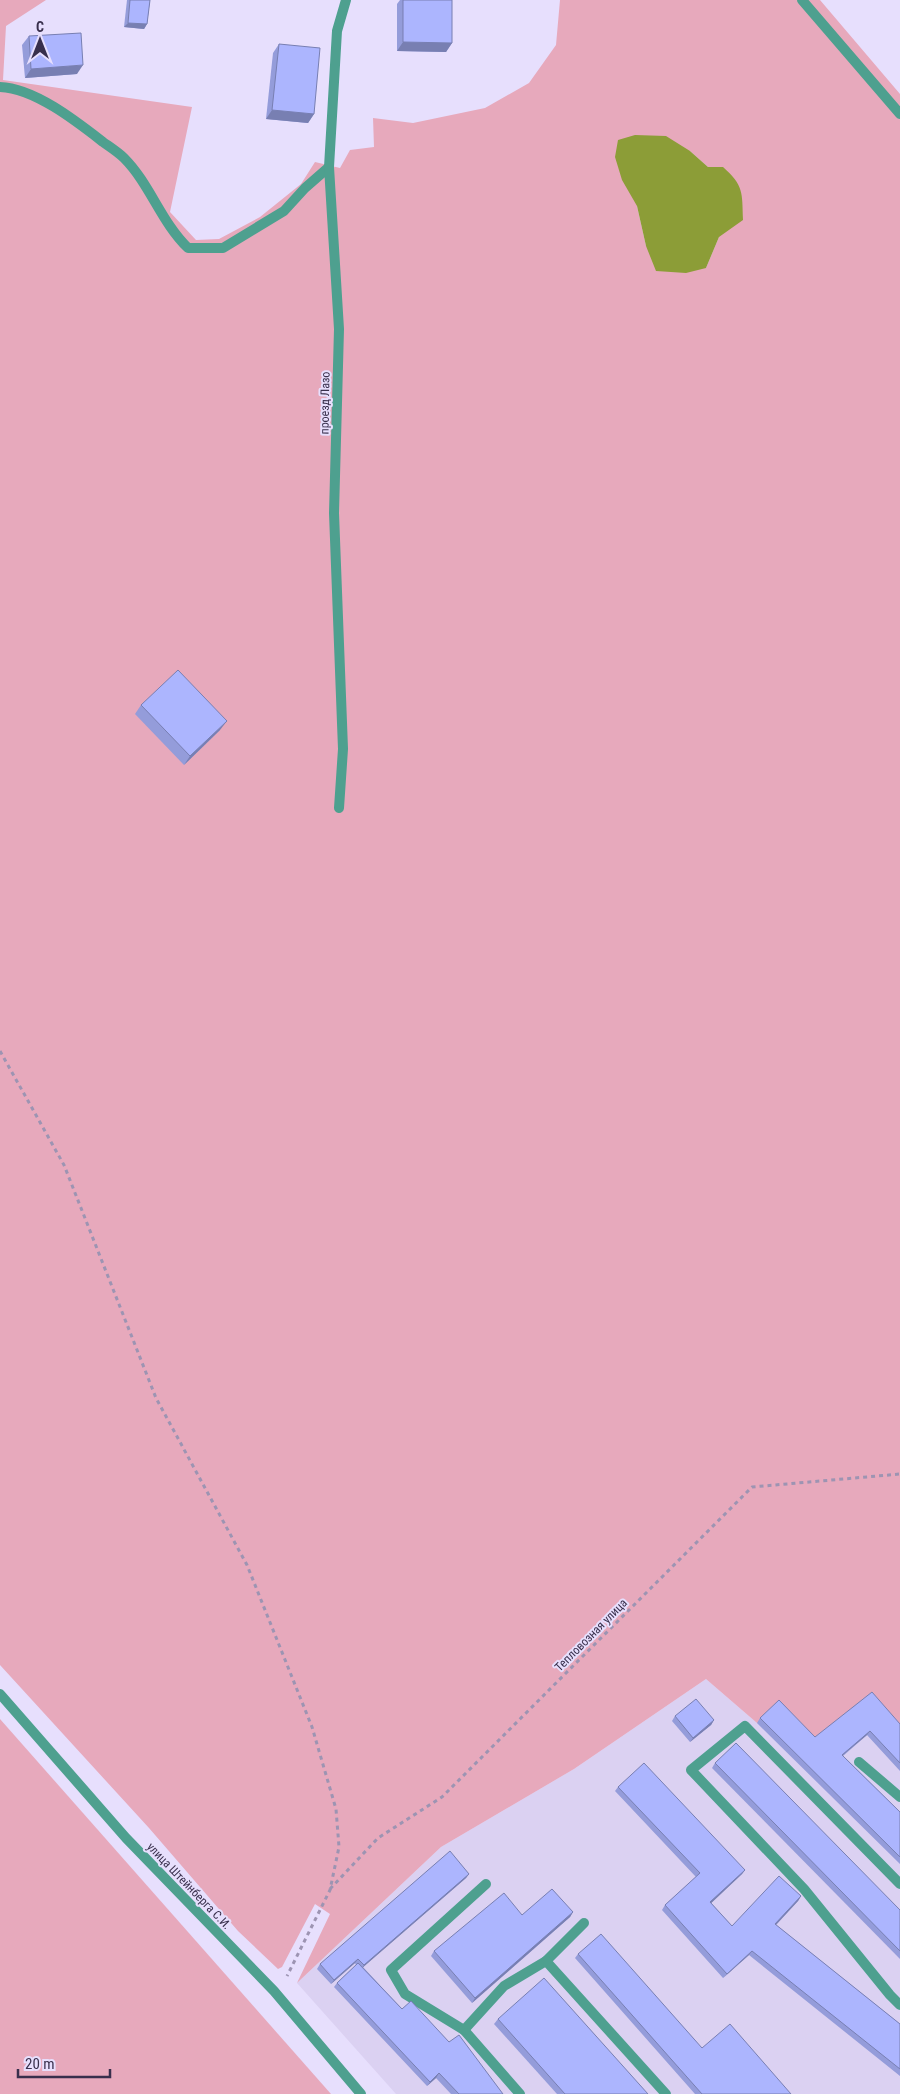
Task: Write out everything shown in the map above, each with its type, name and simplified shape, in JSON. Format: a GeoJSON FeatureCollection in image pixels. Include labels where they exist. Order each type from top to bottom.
{"type":"FeatureCollection","features":[{"type":"Feature","properties":{"kind":"street","name":"проезд Лазо"},"geometry":{"type":"LineString","coordinates":[[339,808],[343,749],[334,513],[339,329],[336,256],[329,167],[337,31],[346,0]]}},
{"type":"Feature","properties":{"kind":"street"},"geometry":{"type":"LineString","coordinates":[[802,0],[900,114]]}},
{"type":"Feature","properties":{"kind":"street"},"geometry":{"type":"LineString","coordinates":[[0,87],[13,88],[67,114],[124,158],[151,193],[176,236],[188,248],[223,248],[284,211],[305,188],[329,167]]}},
{"type":"Feature","properties":{"kind":"street","name":"улица Штейнберга С.И."},"geometry":{"type":"LineString","coordinates":[[0,1694],[126,1838],[274,1991],[361,2094]]}},
{"type":"Feature","properties":{"kind":"street"},"geometry":{"type":"LineString","coordinates":[[900,1884],[745,1726],[691,1770],[804,1889],[890,1995],[900,2004]]}},
{"type":"Feature","properties":{"kind":"street"},"geometry":{"type":"LineString","coordinates":[[859,1762],[900,1797]]}},
{"type":"Feature","properties":{"kind":"street"},"geometry":{"type":"LineString","coordinates":[[486,1884],[391,1970],[405,1994],[464,2030],[520,2094]]}},
{"type":"Feature","properties":{"kind":"street"},"geometry":{"type":"LineString","coordinates":[[464,2030],[504,1986],[546,1961],[584,1923]]}},
{"type":"Feature","properties":{"kind":"street"},"geometry":{"type":"LineString","coordinates":[[546,1961],[666,2094]]}},
{"type":"Feature","properties":{"kind":"path"},"geometry":{"type":"LineString","coordinates":[[0,1051],[64,1165],[156,1398],[247,1565],[312,1727],[336,1809],[339,1847],[330,1890],[288,1974],[274,1991]]}},
{"type":"Feature","properties":{"kind":"path","name":"Тепловозная улица"},"geometry":{"type":"LineString","coordinates":[[330,1890],[378,1838],[442,1797],[752,1486],[900,1474]]}},
{"type":"Feature","properties":{"kind":"shaded area"},"geometry":{"type":"Polygon","coordinates":[[[0,0],[46,0],[6,26],[3,80],[192,107],[170,212],[196,240],[219,239],[260,217],[301,184],[315,162],[340,168],[350,150],[374,147],[373,118],[413,123],[485,108],[529,83],[556,45],[560,0],[820,0],[900,94],[900,1733],[868,1696],[812,1742],[757,1723],[706,1679],[574,1769],[441,1847],[297,1983],[330,1914],[315,1904],[282,1967],[278,1969],[238,1931],[149,1828],[0,1665],[0,0]],[[690,151],[637,206],[646,246],[706,268],[719,237],[723,167],[708,167],[690,151]]]}},
{"type":"Feature","properties":{"kind":"shaded area"},"geometry":{"type":"Polygon","coordinates":[[[635,135],[666,136],[690,151],[708,167],[723,167],[735,179],[742,196],[743,220],[719,237],[706,268],[686,273],[656,271],[646,246],[637,206],[622,180],[615,157],[618,140],[635,135]]]}},
{"type":"Feature","properties":{"kind":"shaded area"},"geometry":{"type":"Polygon","coordinates":[[[706,1679],[757,1723],[868,1696],[900,1733],[900,2094],[396,2094],[297,1983],[441,1847],[574,1769],[706,1679]]]}},
{"type":"Feature","properties":{"kind":"shaded area"},"geometry":{"type":"Polygon","coordinates":[[[0,1719],[331,2094],[0,2094],[0,1719]]]}},
{"type":"Feature","properties":{"kind":"building"},"geometry":{"type":"Polygon","coordinates":[[[130,0],[150,0],[147,24],[128,23],[130,0]]]}},
{"type":"Feature","properties":{"kind":"building"},"geometry":{"type":"Polygon","coordinates":[[[403,0],[452,0],[452,43],[403,42],[403,0]]]}},
{"type":"Feature","properties":{"kind":"building"},"geometry":{"type":"Polygon","coordinates":[[[81,33],[83,65],[31,69],[29,36],[81,33]]]}},
{"type":"Feature","properties":{"kind":"building"},"geometry":{"type":"Polygon","coordinates":[[[279,44],[320,48],[314,114],[272,110],[279,44]]]}},
{"type":"Feature","properties":{"kind":"building"},"geometry":{"type":"Polygon","coordinates":[[[178,670],[227,721],[190,756],[141,705],[178,670]]]}},
{"type":"Feature","properties":{"kind":"building"},"geometry":{"type":"Polygon","coordinates":[[[872,1692],[900,1724],[900,1763],[870,1731],[842,1755],[900,1812],[900,1857],[760,1718],[779,1700],[815,1737],[872,1692]]]}},
{"type":"Feature","properties":{"kind":"building"},"geometry":{"type":"Polygon","coordinates":[[[696,1699],[714,1720],[693,1738],[675,1716],[696,1699]]]}},
{"type":"Feature","properties":{"kind":"building"},"geometry":{"type":"Polygon","coordinates":[[[736,1743],[900,1910],[900,1951],[715,1763],[736,1743]]]}},
{"type":"Feature","properties":{"kind":"building"},"geometry":{"type":"Polygon","coordinates":[[[644,1763],[745,1870],[710,1902],[732,1926],[779,1876],[801,1896],[775,1924],[900,2024],[900,2069],[752,1951],[727,1974],[665,1905],[700,1873],[618,1787],[644,1763]]]}},
{"type":"Feature","properties":{"kind":"building"},"geometry":{"type":"Polygon","coordinates":[[[450,1851],[469,1874],[364,1965],[358,1959],[334,1980],[320,1964],[450,1851]]]}},
{"type":"Feature","properties":{"kind":"building"},"geometry":{"type":"Polygon","coordinates":[[[552,1889],[573,1912],[475,1998],[434,1951],[504,1893],[522,1915],[552,1889]]]}},
{"type":"Feature","properties":{"kind":"building"},"geometry":{"type":"Polygon","coordinates":[[[601,1934],[702,2048],[730,2024],[791,2094],[702,2094],[578,1954],[601,1934]]]}},
{"type":"Feature","properties":{"kind":"building"},"geometry":{"type":"Polygon","coordinates":[[[358,1963],[402,2009],[411,2001],[449,2042],[459,2035],[503,2094],[459,2094],[439,2073],[430,2082],[337,1983],[358,1963]]]}},
{"type":"Feature","properties":{"kind":"building"},"geometry":{"type":"Polygon","coordinates":[[[544,1978],[648,2094],[565,2094],[498,2019],[544,1978]]]}}]}
